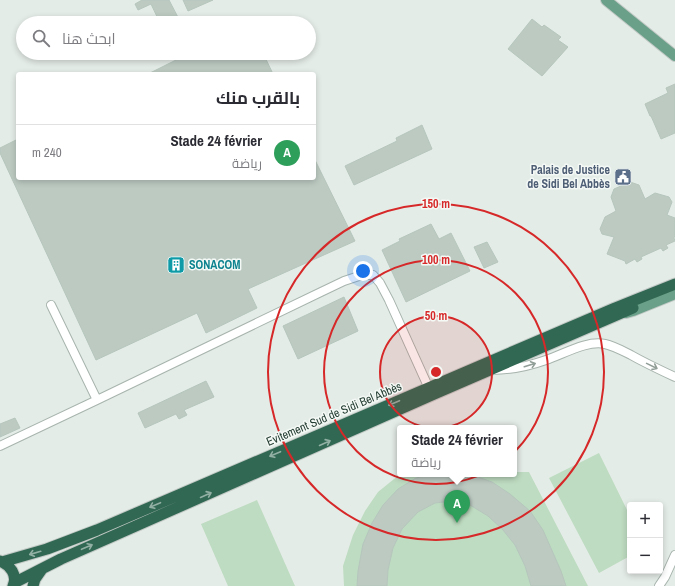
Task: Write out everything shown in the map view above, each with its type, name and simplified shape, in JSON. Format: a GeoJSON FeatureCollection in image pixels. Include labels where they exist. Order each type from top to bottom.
{"type":"FeatureCollection","features":[{"type":"Feature","properties":{"kind":"highway","name":"Evitement Sud de Sidi Bel Abbès"},"geometry":{"type":"LineString","coordinates":[[1,561],[47,549],[97,530],[482,370],[618,311],[675,284]]}},
{"type":"Feature","properties":{"kind":"highway"},"geometry":{"type":"LineString","coordinates":[[618,311],[675,289]]}},
{"type":"Feature","properties":{"kind":"highway","name":"Evitement Sud de Sidi Bel Abbès"},"geometry":{"type":"LineString","coordinates":[[14,585],[42,568],[430,392]]}},
{"type":"Feature","properties":{"kind":"highway"},"geometry":{"type":"LineString","coordinates":[[1,561],[12,570],[14,585]]}},
{"type":"Feature","properties":{"kind":"highway"},"geometry":{"type":"LineString","coordinates":[[33,586],[35,579],[42,568]]}},
{"type":"Feature","properties":{"kind":"main road"},"geometry":{"type":"LineString","coordinates":[[606,0],[675,56]]}},
{"type":"Feature","properties":{"kind":"main road"},"geometry":{"type":"LineString","coordinates":[[618,311],[631,298],[675,279]]}},
{"type":"Feature","properties":{"kind":"main road"},"geometry":{"type":"LineString","coordinates":[[618,311],[633,311],[675,294]]}},
{"type":"Feature","properties":{"kind":"street"},"geometry":{"type":"LineString","coordinates":[[0,446],[344,281],[362,275],[373,275],[380,283],[430,392]]}},
{"type":"Feature","properties":{"kind":"street"},"geometry":{"type":"LineString","coordinates":[[51,305],[97,400]]}},
{"type":"Feature","properties":{"kind":"street"},"geometry":{"type":"LineString","coordinates":[[482,370],[506,370],[523,367],[583,346],[605,344],[675,377]]}},
{"type":"Feature","properties":{"kind":"street"},"geometry":{"type":"LineString","coordinates":[[659,586],[665,577],[675,555]]}},
{"type":"Feature","properties":{"kind":"street"},"geometry":{"type":"LineString","coordinates":[[665,577],[665,586]]}},
{"type":"Feature","properties":{"kind":"green space"},"geometry":{"type":"Polygon","coordinates":[[[599,453],[627,510],[627,558],[599,573],[549,478],[599,453]]]}},
{"type":"Feature","properties":{"kind":"green space"},"geometry":{"type":"Polygon","coordinates":[[[517,472],[529,472],[588,586],[344,586],[343,566],[353,535],[365,511],[378,492],[397,477],[517,477],[517,472]]]}},
{"type":"Feature","properties":{"kind":"green space"},"geometry":{"type":"Polygon","coordinates":[[[257,500],[295,586],[228,586],[201,524],[257,500]]]}},
{"type":"Feature","properties":{"kind":"building"},"geometry":{"type":"Polygon","coordinates":[[[142,0],[169,0],[177,16],[157,16],[151,4],[138,10],[135,4],[142,0]]]}},
{"type":"Feature","properties":{"kind":"building"},"geometry":{"type":"Polygon","coordinates":[[[183,0],[213,0],[188,11],[183,0]]]}},
{"type":"Feature","properties":{"kind":"building"},"geometry":{"type":"Polygon","coordinates":[[[532,19],[542,27],[544,25],[561,37],[558,40],[568,47],[542,76],[508,49],[532,19]]]}},
{"type":"Feature","properties":{"kind":"building"},"geometry":{"type":"Polygon","coordinates":[[[176,60],[266,60],[272,72],[152,72],[176,60]]]}},
{"type":"Feature","properties":{"kind":"building"},"geometry":{"type":"Polygon","coordinates":[[[675,84],[675,133],[661,139],[645,104],[668,93],[666,88],[675,84]]]}},
{"type":"Feature","properties":{"kind":"building"},"geometry":{"type":"Polygon","coordinates":[[[422,125],[432,149],[354,185],[345,166],[397,141],[396,138],[422,125]]]}},
{"type":"Feature","properties":{"kind":"building","name":"SONACOM"},"geometry":{"type":"Polygon","coordinates":[[[16,140],[16,180],[316,180],[316,162],[355,241],[248,289],[257,308],[206,333],[197,313],[96,360],[0,153],[0,148],[16,140]]]}},
{"type":"Feature","properties":{"kind":"building"},"geometry":{"type":"Polygon","coordinates":[[[630,182],[639,185],[645,199],[655,193],[669,197],[672,202],[667,215],[675,218],[675,241],[666,245],[668,248],[663,251],[661,248],[641,257],[642,259],[637,262],[635,259],[626,264],[625,261],[607,254],[614,237],[602,234],[600,229],[605,217],[616,211],[611,197],[614,189],[630,182]]]}},
{"type":"Feature","properties":{"kind":"building"},"geometry":{"type":"Polygon","coordinates":[[[431,224],[439,239],[451,233],[470,271],[406,302],[382,250],[400,241],[399,239],[431,224]]]}},
{"type":"Feature","properties":{"kind":"building"},"geometry":{"type":"Polygon","coordinates":[[[487,242],[498,262],[484,268],[474,247],[487,242]]]}},
{"type":"Feature","properties":{"kind":"building"},"geometry":{"type":"Polygon","coordinates":[[[344,297],[358,331],[298,359],[283,326],[344,297]]]}},
{"type":"Feature","properties":{"kind":"building"},"geometry":{"type":"Polygon","coordinates":[[[206,381],[214,397],[184,410],[187,415],[179,419],[176,414],[145,428],[138,413],[206,381]]]}},
{"type":"Feature","properties":{"kind":"building"},"geometry":{"type":"Polygon","coordinates":[[[15,418],[20,428],[0,437],[0,424],[15,418]]]}},
{"type":"Feature","properties":{"kind":"building"},"geometry":{"type":"Polygon","coordinates":[[[478,477],[492,482],[510,494],[530,511],[543,530],[566,586],[531,586],[525,566],[515,545],[503,530],[488,516],[470,505],[452,501],[435,503],[418,512],[402,529],[393,548],[388,570],[387,586],[357,586],[363,544],[372,523],[383,505],[398,489],[416,478],[478,477]]]}},
{"type":"Feature","properties":{"kind":"place","name":"Palais de Justice de Sidi Bel Abbès"},"geometry":{"type":"Point","coordinates":[623,177]}},
{"type":"Feature","properties":{"kind":"place","name":"SONACOM"},"geometry":{"type":"Point","coordinates":[176,265]}},
{"type":"Feature","properties":{"kind":"place","name":"Stade 24 février"},"geometry":{"type":"Point","coordinates":[457,523]}}]}
